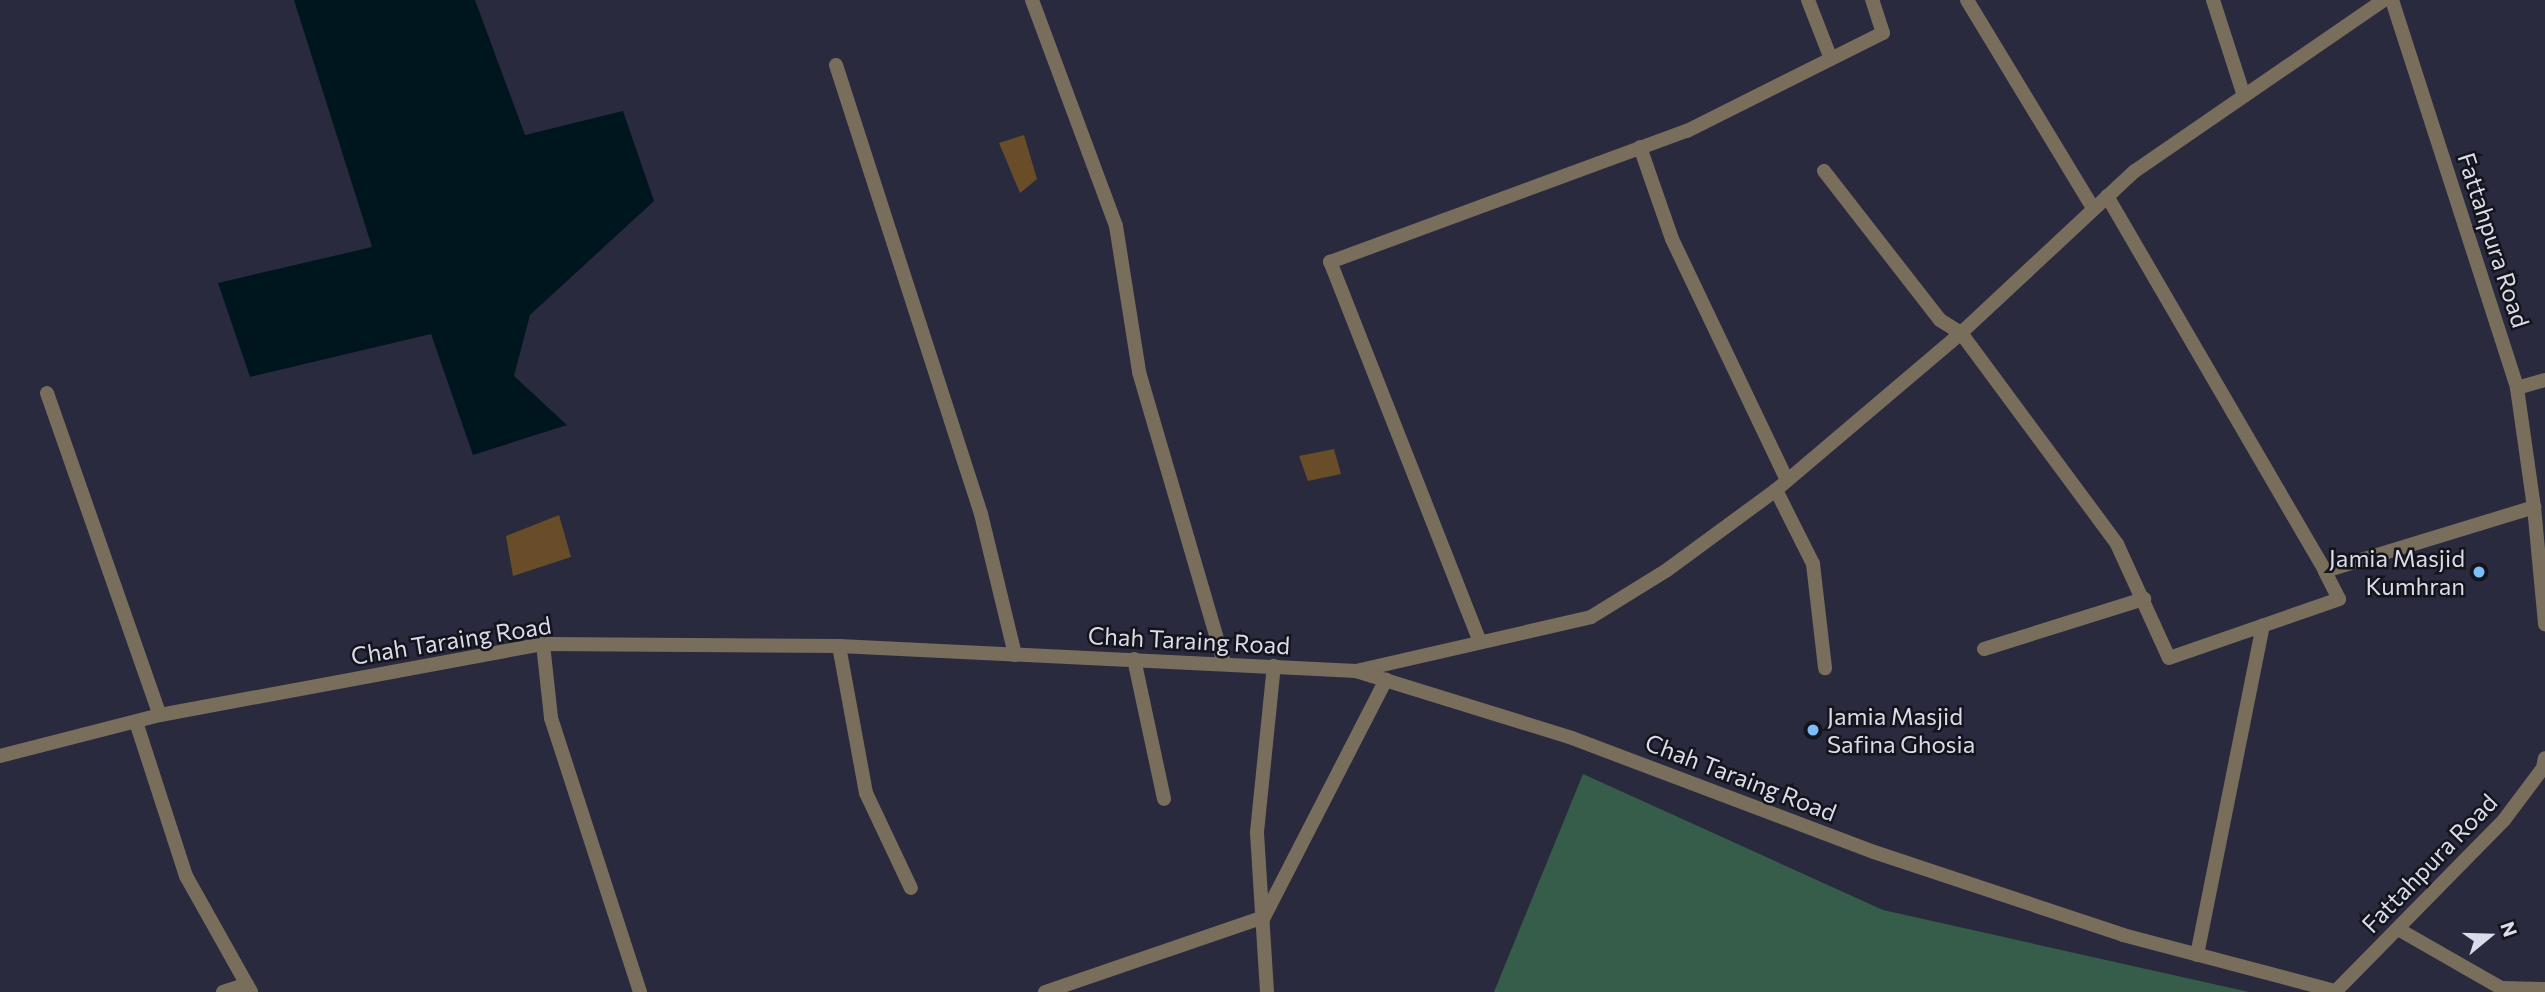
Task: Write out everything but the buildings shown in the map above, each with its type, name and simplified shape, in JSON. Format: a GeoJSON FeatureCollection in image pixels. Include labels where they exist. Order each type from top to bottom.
{"type":"FeatureCollection","features":[{"type":"Feature","properties":{"kind":"street"},"geometry":{"type":"LineString","coordinates":[[1032,0],[1116,226],[1139,372],[1224,663]]}},
{"type":"Feature","properties":{"kind":"street"},"geometry":{"type":"LineString","coordinates":[[1808,0],[1831,59]]}},
{"type":"Feature","properties":{"kind":"street"},"geometry":{"type":"LineString","coordinates":[[1480,642],[1330,262],[1687,131],[1883,33],[1872,0]]}},
{"type":"Feature","properties":{"kind":"street"},"geometry":{"type":"LineString","coordinates":[[1967,0],[2093,208]]}},
{"type":"Feature","properties":{"kind":"street"},"geometry":{"type":"LineString","coordinates":[[2213,0],[2244,96]]}},
{"type":"Feature","properties":{"kind":"street"},"geometry":{"type":"LineString","coordinates":[[1356,671],[1591,617],[1667,569],[1782,485],[1961,333],[2135,171],[2384,0]]}},
{"type":"Feature","properties":{"kind":"street","name":"Fattahpura Road"},"geometry":{"type":"LineString","coordinates":[[2392,0],[2518,388],[2534,507],[2545,624]]}},
{"type":"Feature","properties":{"kind":"street"},"geometry":{"type":"LineString","coordinates":[[836,65],[981,514],[1015,654]]}},
{"type":"Feature","properties":{"kind":"street"},"geometry":{"type":"LineString","coordinates":[[1640,147],[1672,239],[1782,485],[1812,564],[1825,668]]}},
{"type":"Feature","properties":{"kind":"street"},"geometry":{"type":"LineString","coordinates":[[1824,171],[1940,320],[1961,333],[2118,544],[2169,658],[2339,599],[2107,196]]}},
{"type":"Feature","properties":{"kind":"street"},"geometry":{"type":"LineString","coordinates":[[2518,388],[2545,380]]}},
{"type":"Feature","properties":{"kind":"street"},"geometry":{"type":"LineString","coordinates":[[47,393],[160,715]]}},
{"type":"Feature","properties":{"kind":"street"},"geometry":{"type":"LineString","coordinates":[[2325,572],[2534,507]]}},
{"type":"Feature","properties":{"kind":"street"},"geometry":{"type":"LineString","coordinates":[[1984,649],[2144,599]]}},
{"type":"Feature","properties":{"kind":"street"},"geometry":{"type":"LineString","coordinates":[[2197,954],[2263,626]]}},
{"type":"Feature","properties":{"kind":"street"},"geometry":{"type":"LineString","coordinates":[[543,644],[551,718],[640,992]]}},
{"type":"Feature","properties":{"kind":"street","name":"Chah Taraing Road"},"geometry":{"type":"LineString","coordinates":[[0,756],[160,715],[543,644],[839,646],[1356,671],[1572,738],[1874,852],[2123,935],[2336,992]]}},
{"type":"Feature","properties":{"kind":"street"},"geometry":{"type":"LineString","coordinates":[[839,646],[866,793],[911,888]]}},
{"type":"Feature","properties":{"kind":"street"},"geometry":{"type":"LineString","coordinates":[[1134,659],[1164,799]]}},
{"type":"Feature","properties":{"kind":"street"},"geometry":{"type":"LineString","coordinates":[[1267,992],[1265,917],[1257,832],[1274,666]]}},
{"type":"Feature","properties":{"kind":"street"},"geometry":{"type":"LineString","coordinates":[[1045,992],[1265,917],[1386,680]]}},
{"type":"Feature","properties":{"kind":"street"},"geometry":{"type":"LineString","coordinates":[[136,722],[186,876],[249,988],[223,992]]}},
{"type":"Feature","properties":{"kind":"street","name":"Fattahpura Road"},"geometry":{"type":"LineString","coordinates":[[2336,992],[2504,820],[2543,768],[2545,758]]}},
{"type":"Feature","properties":{"kind":"street"},"geometry":{"type":"LineString","coordinates":[[2398,929],[2501,988],[2545,989]]}},
{"type":"Feature","properties":{"kind":"green space"},"geometry":{"type":"Polygon","coordinates":[[[1583,774],[1883,910],[2249,992],[1494,992],[1583,774]]]}},
{"type":"Feature","properties":{"kind":"water"},"geometry":{"type":"Polygon","coordinates":[[[294,0],[475,0],[525,135],[623,111],[654,201],[530,315],[514,376],[567,425],[473,455],[431,334],[250,377],[218,283],[372,247],[294,0]]]}},
{"type":"Feature","properties":{"kind":"place","name":"Jamia Masjid Kumhran"},"geometry":{"type":"Point","coordinates":[2479,572]}},
{"type":"Feature","properties":{"kind":"place","name":"Jamia Masjid Safina Ghosia"},"geometry":{"type":"Point","coordinates":[1813,730]}}]}
